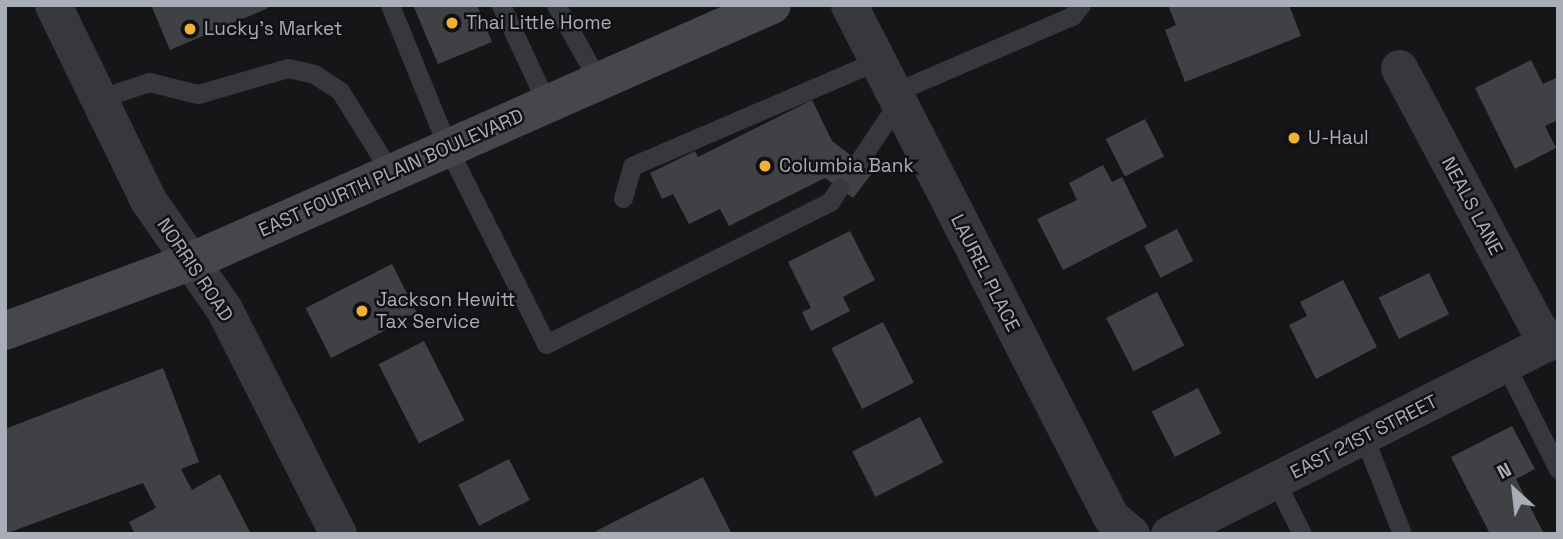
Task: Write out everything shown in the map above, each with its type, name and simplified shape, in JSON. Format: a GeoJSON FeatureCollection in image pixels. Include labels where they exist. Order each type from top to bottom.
{"type":"FeatureCollection","features":[{"type":"Feature","properties":{"kind":"main road","name":"EAST FOURTH PLAIN BOULEVARD"},"geometry":{"type":"LineString","coordinates":[[5,331],[190,262],[599,82],[721,15],[772,5]]}},
{"type":"Feature","properties":{"kind":"street","name":"NORRIS ROAD"},"geometry":{"type":"LineString","coordinates":[[53,5],[149,200],[224,309],[338,534]]}},
{"type":"Feature","properties":{"kind":"street","name":"LAUREL PLACE"},"geometry":{"type":"LineString","coordinates":[[849,5],[1111,517],[1131,534]]}},
{"type":"Feature","properties":{"kind":"street","name":"NEALS LANE"},"geometry":{"type":"LineString","coordinates":[[1399,68],[1552,340]]}},
{"type":"Feature","properties":{"kind":"street","name":"EAST 21ST STREET"},"geometry":{"type":"LineString","coordinates":[[1169,534],[1552,340]]}},
{"type":"Feature","properties":{"kind":"lane"},"geometry":{"type":"LineString","coordinates":[[390,5],[448,148],[546,344],[830,202],[839,188]]}},
{"type":"Feature","properties":{"kind":"lane"},"geometry":{"type":"LineString","coordinates":[[501,5],[547,104]]}},
{"type":"Feature","properties":{"kind":"lane"},"geometry":{"type":"LineString","coordinates":[[556,5],[599,82]]}},
{"type":"Feature","properties":{"kind":"lane"},"geometry":{"type":"LineString","coordinates":[[859,161],[896,98],[1072,16],[1081,5]]}},
{"type":"Feature","properties":{"kind":"lane"},"geometry":{"type":"LineString","coordinates":[[623,198],[632,166],[877,61]]}},
{"type":"Feature","properties":{"kind":"lane"},"geometry":{"type":"LineString","coordinates":[[98,99],[149,82],[198,94],[288,68],[301,71],[340,91],[391,173]]}},
{"type":"Feature","properties":{"kind":"lane"},"geometry":{"type":"LineString","coordinates":[[1505,364],[1558,469]]}},
{"type":"Feature","properties":{"kind":"lane"},"geometry":{"type":"LineString","coordinates":[[1364,437],[1402,534]]}},
{"type":"Feature","properties":{"kind":"lane"},"geometry":{"type":"LineString","coordinates":[[1276,482],[1302,534]]}},
{"type":"Feature","properties":{"kind":"building","name":"Lucky's Market"},"geometry":{"type":"Polygon","coordinates":[[[151,5],[267,5],[268,8],[170,50],[151,5]]]}},
{"type":"Feature","properties":{"kind":"building","name":"Thai Little Home"},"geometry":{"type":"Polygon","coordinates":[[[413,5],[477,5],[492,42],[438,64],[413,5]]]}},
{"type":"Feature","properties":{"kind":"building"},"geometry":{"type":"Polygon","coordinates":[[[1168,5],[1289,5],[1301,36],[1185,82],[1165,30],[1176,25],[1168,5]]]}},
{"type":"Feature","properties":{"kind":"building"},"geometry":{"type":"Polygon","coordinates":[[[1531,60],[1543,84],[1558,77],[1558,120],[1545,126],[1556,148],[1515,169],[1475,88],[1531,60]]]}},
{"type":"Feature","properties":{"kind":"building","name":"Columbia Bank"},"geometry":{"type":"Polygon","coordinates":[[[812,100],[832,141],[873,172],[853,198],[825,178],[729,226],[720,209],[689,224],[673,194],[662,199],[650,173],[695,151],[698,157],[812,100]]]}},
{"type":"Feature","properties":{"kind":"building"},"geometry":{"type":"Polygon","coordinates":[[[1145,119],[1164,156],[1125,176],[1106,139],[1145,119]]]}},
{"type":"Feature","properties":{"kind":"building"},"geometry":{"type":"Polygon","coordinates":[[[1103,165],[1112,182],[1122,177],[1147,227],[1063,270],[1037,219],[1077,200],[1069,183],[1103,165]]]}},
{"type":"Feature","properties":{"kind":"building"},"geometry":{"type":"Polygon","coordinates":[[[1177,229],[1193,261],[1160,278],[1144,246],[1177,229]]]}},
{"type":"Feature","properties":{"kind":"building"},"geometry":{"type":"Polygon","coordinates":[[[850,231],[875,280],[843,297],[850,311],[811,331],[802,312],[811,308],[788,262],[850,231]]]}},
{"type":"Feature","properties":{"kind":"building","name":"Jackson Hewitt Tax Service"},"geometry":{"type":"Polygon","coordinates":[[[392,264],[417,314],[331,358],[306,308],[392,264]]]}},
{"type":"Feature","properties":{"kind":"building"},"geometry":{"type":"Polygon","coordinates":[[[1429,273],[1449,314],[1399,339],[1379,298],[1429,273]]]}},
{"type":"Feature","properties":{"kind":"building"},"geometry":{"type":"Polygon","coordinates":[[[1343,280],[1377,347],[1316,379],[1289,325],[1307,316],[1300,302],[1343,280]]]}},
{"type":"Feature","properties":{"kind":"building"},"geometry":{"type":"Polygon","coordinates":[[[1157,292],[1184,345],[1133,371],[1106,318],[1157,292]]]}},
{"type":"Feature","properties":{"kind":"building"},"geometry":{"type":"Polygon","coordinates":[[[883,322],[914,383],[862,409],[831,348],[883,322]]]}},
{"type":"Feature","properties":{"kind":"building"},"geometry":{"type":"Polygon","coordinates":[[[424,341],[464,420],[419,443],[379,364],[424,341]]]}},
{"type":"Feature","properties":{"kind":"building"},"geometry":{"type":"Polygon","coordinates":[[[163,368],[199,462],[181,469],[192,490],[220,474],[251,534],[135,534],[129,522],[156,508],[143,483],[5,534],[5,429],[163,368]]]}},
{"type":"Feature","properties":{"kind":"building"},"geometry":{"type":"Polygon","coordinates":[[[1198,388],[1221,433],[1175,457],[1152,412],[1198,388]]]}},
{"type":"Feature","properties":{"kind":"building"},"geometry":{"type":"Polygon","coordinates":[[[920,417],[943,462],[875,497],[852,452],[920,417]]]}},
{"type":"Feature","properties":{"kind":"building"},"geometry":{"type":"Polygon","coordinates":[[[1512,426],[1535,469],[1516,479],[1544,534],[1490,534],[1451,457],[1512,426]]]}},
{"type":"Feature","properties":{"kind":"building"},"geometry":{"type":"Polygon","coordinates":[[[509,459],[530,500],[479,526],[458,485],[509,459]]]}},
{"type":"Feature","properties":{"kind":"building"},"geometry":{"type":"Polygon","coordinates":[[[703,477],[732,534],[597,534],[596,531],[703,477]]]}},
{"type":"Feature","properties":{"kind":"place","name":"Thai Little Home"},"geometry":{"type":"Point","coordinates":[452,23]}},
{"type":"Feature","properties":{"kind":"place","name":"Lucky's Market"},"geometry":{"type":"Point","coordinates":[190,29]}},
{"type":"Feature","properties":{"kind":"place","name":"U-Haul"},"geometry":{"type":"Point","coordinates":[1294,138]}},
{"type":"Feature","properties":{"kind":"place","name":"Columbia Bank"},"geometry":{"type":"Point","coordinates":[765,166]}},
{"type":"Feature","properties":{"kind":"place","name":"Jackson Hewitt Tax Service"},"geometry":{"type":"Point","coordinates":[362,311]}}]}
